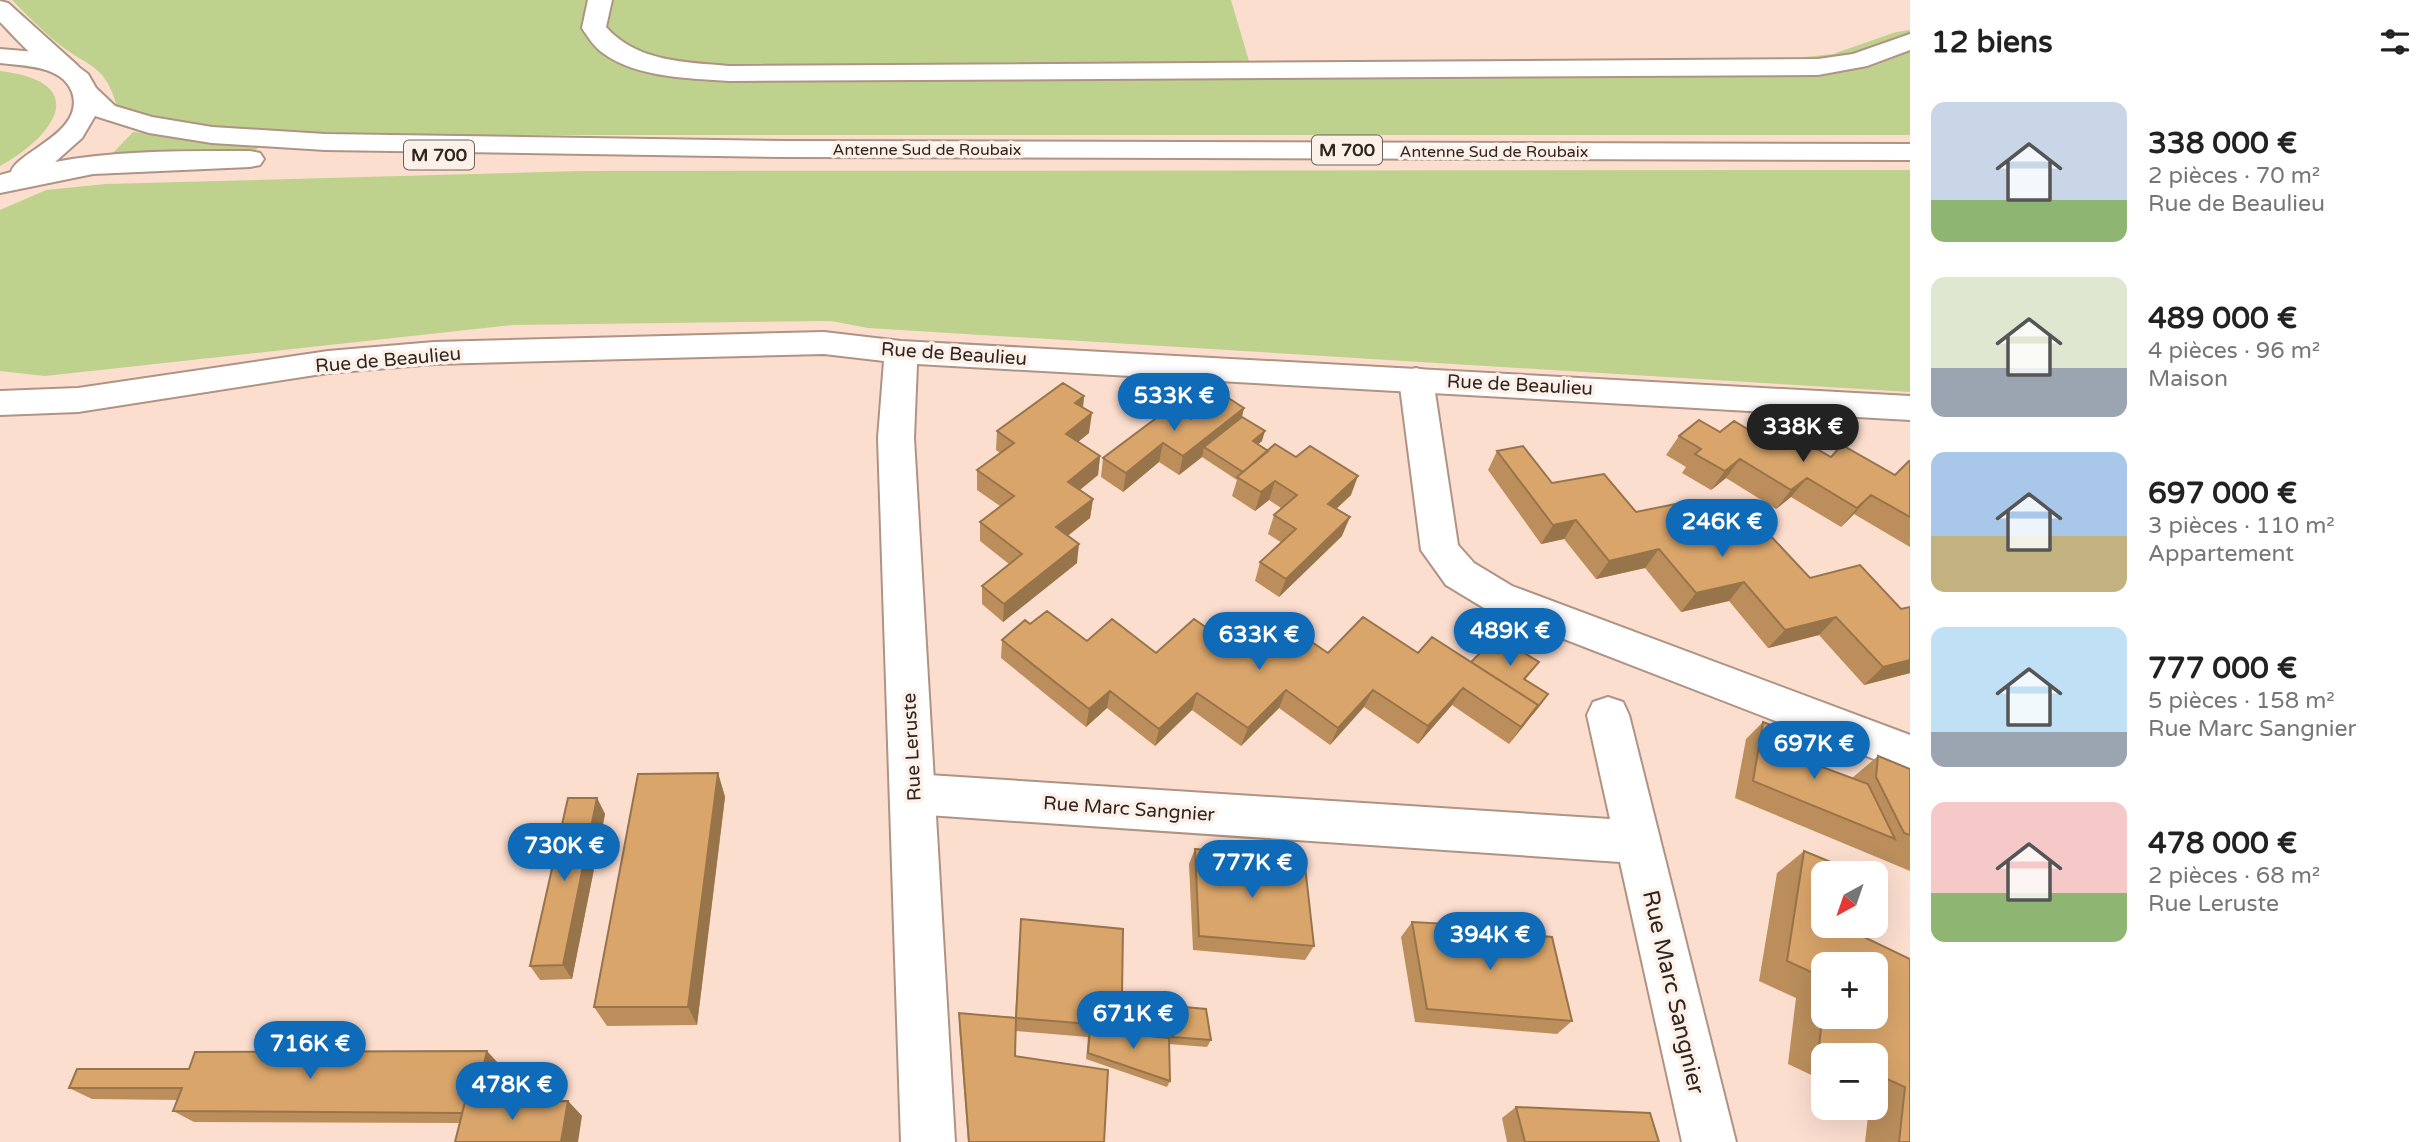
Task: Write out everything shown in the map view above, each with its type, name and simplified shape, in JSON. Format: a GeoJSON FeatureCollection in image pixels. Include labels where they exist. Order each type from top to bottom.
{"type":"FeatureCollection","features":[{"type":"Feature","properties":{"kind":"main road"},"geometry":{"type":"LineString","coordinates":[[600,0],[594,28],[605,45],[667,66],[743,76],[902,71],[1818,67],[1858,61],[1910,41]]}},
{"type":"Feature","properties":{"kind":"main road"},"geometry":{"type":"LineString","coordinates":[[0,8],[35,43],[81,81],[88,94],[86,113],[67,139],[32,166],[0,184]]}},
{"type":"Feature","properties":{"kind":"main road"},"geometry":{"type":"LineString","coordinates":[[0,56],[34,59],[68,70]]}},
{"type":"Feature","properties":{"kind":"main road","name":"M 700"},"geometry":{"type":"LineString","coordinates":[[88,94],[106,112],[136,122],[253,138],[784,149]]}},
{"type":"Feature","properties":{"kind":"main road","name":"M 700"},"geometry":{"type":"LineString","coordinates":[[0,184],[62,169],[155,161],[784,149]]}},
{"type":"Feature","properties":{"kind":"main road","name":"Antenne Sud de Roubaix"},"geometry":{"type":"LineString","coordinates":[[784,149],[1910,152]]}},
{"type":"Feature","properties":{"kind":"main road","name":"Rue de Beaulieu"},"geometry":{"type":"LineString","coordinates":[[0,403],[78,400],[328,362],[434,353],[824,343],[901,352],[1910,408]]}},
{"type":"Feature","properties":{"kind":"main road","name":"Rue Leruste"},"geometry":{"type":"LineString","coordinates":[[901,352],[896,438],[929,1142]]}},
{"type":"Feature","properties":{"kind":"main road"},"geometry":{"type":"LineString","coordinates":[[1416,379],[1440,550],[1460,574],[1498,597],[1910,754]]}},
{"type":"Feature","properties":{"kind":"main road","name":"Rue Marc Sangnier"},"geometry":{"type":"LineString","coordinates":[[1608,715],[1709,1142]]}},
{"type":"Feature","properties":{"kind":"main road","name":"Rue Marc Sangnier"},"geometry":{"type":"LineString","coordinates":[[913,794],[1639,842]]}},
{"type":"Feature","properties":{"kind":"green space"},"geometry":{"type":"Polygon","coordinates":[[[12,0],[1231,0],[1249,61],[1796,58],[1833,54],[1896,32],[1910,30],[1910,135],[310,135],[159,121],[117,107],[102,75],[54,40],[12,0]]]}},
{"type":"Feature","properties":{"kind":"green space"},"geometry":{"type":"Polygon","coordinates":[[[0,71],[29,77],[47,86],[55,98],[56,111],[37,140],[0,166],[0,71]]]}},
{"type":"Feature","properties":{"kind":"green space"},"geometry":{"type":"Polygon","coordinates":[[[133,132],[260,146],[256,150],[111,155],[133,132]]]}},
{"type":"Feature","properties":{"kind":"green space"},"geometry":{"type":"Polygon","coordinates":[[[1910,170],[1910,392],[868,328],[831,321],[513,325],[45,376],[0,371],[0,210],[46,190],[106,184],[580,171],[1910,170]]]}},
{"type":"Feature","properties":{"kind":"building"},"geometry":{"type":"Polygon","coordinates":[[[1063,383],[1084,396],[1075,403],[1092,413],[1066,434],[1100,456],[1068,482],[1093,499],[1056,527],[1079,544],[1004,604],[982,586],[1022,554],[980,522],[1014,496],[977,470],[1014,443],[997,431],[1063,383]]]}},
{"type":"Feature","properties":{"kind":"building"},"geometry":{"type":"Polygon","coordinates":[[[1222,394],[1244,408],[1183,456],[1163,443],[1126,473],[1103,458],[1171,407],[1191,419],[1222,394]]]}},
{"type":"Feature","properties":{"kind":"building"},"geometry":{"type":"Polygon","coordinates":[[[1242,417],[1265,431],[1253,441],[1268,451],[1243,472],[1204,447],[1242,417]]]}},
{"type":"Feature","properties":{"kind":"building"},"geometry":{"type":"Polygon","coordinates":[[[1699,420],[1720,432],[1734,421],[1764,439],[1778,427],[1831,457],[1842,445],[1895,475],[1909,461],[1910,517],[1871,495],[1857,508],[1807,478],[1791,490],[1740,459],[1725,471],[1695,454],[1701,449],[1679,436],[1699,420]]]}},
{"type":"Feature","properties":{"kind":"building"},"geometry":{"type":"Polygon","coordinates":[[[1275,444],[1296,457],[1310,446],[1358,476],[1328,504],[1350,517],[1286,579],[1260,562],[1296,529],[1274,515],[1297,495],[1275,481],[1261,492],[1237,477],[1275,444]]]}},
{"type":"Feature","properties":{"kind":"building"},"geometry":{"type":"Polygon","coordinates":[[[1523,446],[1552,483],[1604,474],[1636,512],[1685,502],[1721,544],[1768,533],[1810,578],[1860,565],[1901,609],[1910,607],[1910,660],[1883,667],[1836,617],[1785,630],[1744,582],[1696,593],[1659,549],[1609,561],[1576,520],[1553,525],[1497,451],[1523,446]]]}},
{"type":"Feature","properties":{"kind":"building"},"geometry":{"type":"Polygon","coordinates":[[[1047,611],[1087,641],[1112,619],[1156,653],[1194,619],[1243,653],[1278,619],[1328,653],[1363,617],[1418,653],[1432,637],[1538,705],[1521,727],[1463,688],[1428,726],[1373,690],[1338,728],[1286,690],[1248,728],[1197,693],[1159,729],[1110,691],[1089,709],[1002,640],[1025,620],[1030,624],[1047,611]]]}},
{"type":"Feature","properties":{"kind":"building"},"geometry":{"type":"Polygon","coordinates":[[[1497,636],[1539,662],[1524,679],[1548,694],[1532,714],[1538,705],[1471,662],[1497,636]]]}},
{"type":"Feature","properties":{"kind":"building"},"geometry":{"type":"Polygon","coordinates":[[[1763,722],[1802,737],[1798,758],[1868,784],[1895,839],[1753,781],[1763,722]]]}},
{"type":"Feature","properties":{"kind":"building"},"geometry":{"type":"Polygon","coordinates":[[[1878,756],[1910,769],[1910,835],[1904,833],[1876,777],[1878,756]]]}},
{"type":"Feature","properties":{"kind":"building"},"geometry":{"type":"Polygon","coordinates":[[[718,773],[688,1007],[594,1007],[638,774],[718,773]]]}},
{"type":"Feature","properties":{"kind":"building"},"geometry":{"type":"Polygon","coordinates":[[[568,798],[597,798],[563,965],[530,966],[568,798]]]}},
{"type":"Feature","properties":{"kind":"building"},"geometry":{"type":"Polygon","coordinates":[[[1195,849],[1236,852],[1237,860],[1305,866],[1314,946],[1199,936],[1195,849]]]}},
{"type":"Feature","properties":{"kind":"building"},"geometry":{"type":"Polygon","coordinates":[[[1804,851],[1828,861],[1811,861],[1811,938],[1866,938],[1910,959],[1910,1142],[1899,1142],[1905,1087],[1888,1079],[1888,1043],[1819,1043],[1821,1029],[1888,1029],[1888,952],[1811,952],[1811,972],[1787,961],[1804,851]]]}},
{"type":"Feature","properties":{"kind":"building"},"geometry":{"type":"Polygon","coordinates":[[[1021,919],[1123,929],[1122,994],[1172,1000],[1175,1031],[1016,1018],[1021,919]]]}},
{"type":"Feature","properties":{"kind":"building"},"geometry":{"type":"Polygon","coordinates":[[[1412,922],[1483,926],[1493,932],[1552,937],[1572,1021],[1427,1009],[1412,922]]]}},
{"type":"Feature","properties":{"kind":"building"},"geometry":{"type":"Polygon","coordinates":[[[1173,1006],[1206,1009],[1211,1040],[1172,1037],[1175,1031],[1173,1006]]]}},
{"type":"Feature","properties":{"kind":"building"},"geometry":{"type":"Polygon","coordinates":[[[959,1013],[1016,1018],[1015,1056],[1108,1070],[1104,1142],[969,1142],[959,1013]]]}},
{"type":"Feature","properties":{"kind":"building"},"geometry":{"type":"Polygon","coordinates":[[[1090,1030],[1169,1038],[1170,1081],[1088,1053],[1090,1030]]]}},
{"type":"Feature","properties":{"kind":"building"},"geometry":{"type":"Polygon","coordinates":[[[487,1051],[475,1101],[465,1102],[462,1113],[173,1111],[182,1088],[69,1088],[77,1069],[189,1069],[195,1052],[487,1051]]]}},
{"type":"Feature","properties":{"kind":"building"},"geometry":{"type":"Polygon","coordinates":[[[568,1101],[561,1142],[455,1142],[465,1102],[568,1101]]]}},
{"type":"Feature","properties":{"kind":"building"},"geometry":{"type":"Polygon","coordinates":[[[1516,1107],[1650,1113],[1659,1142],[1525,1142],[1516,1107]]]}}]}
